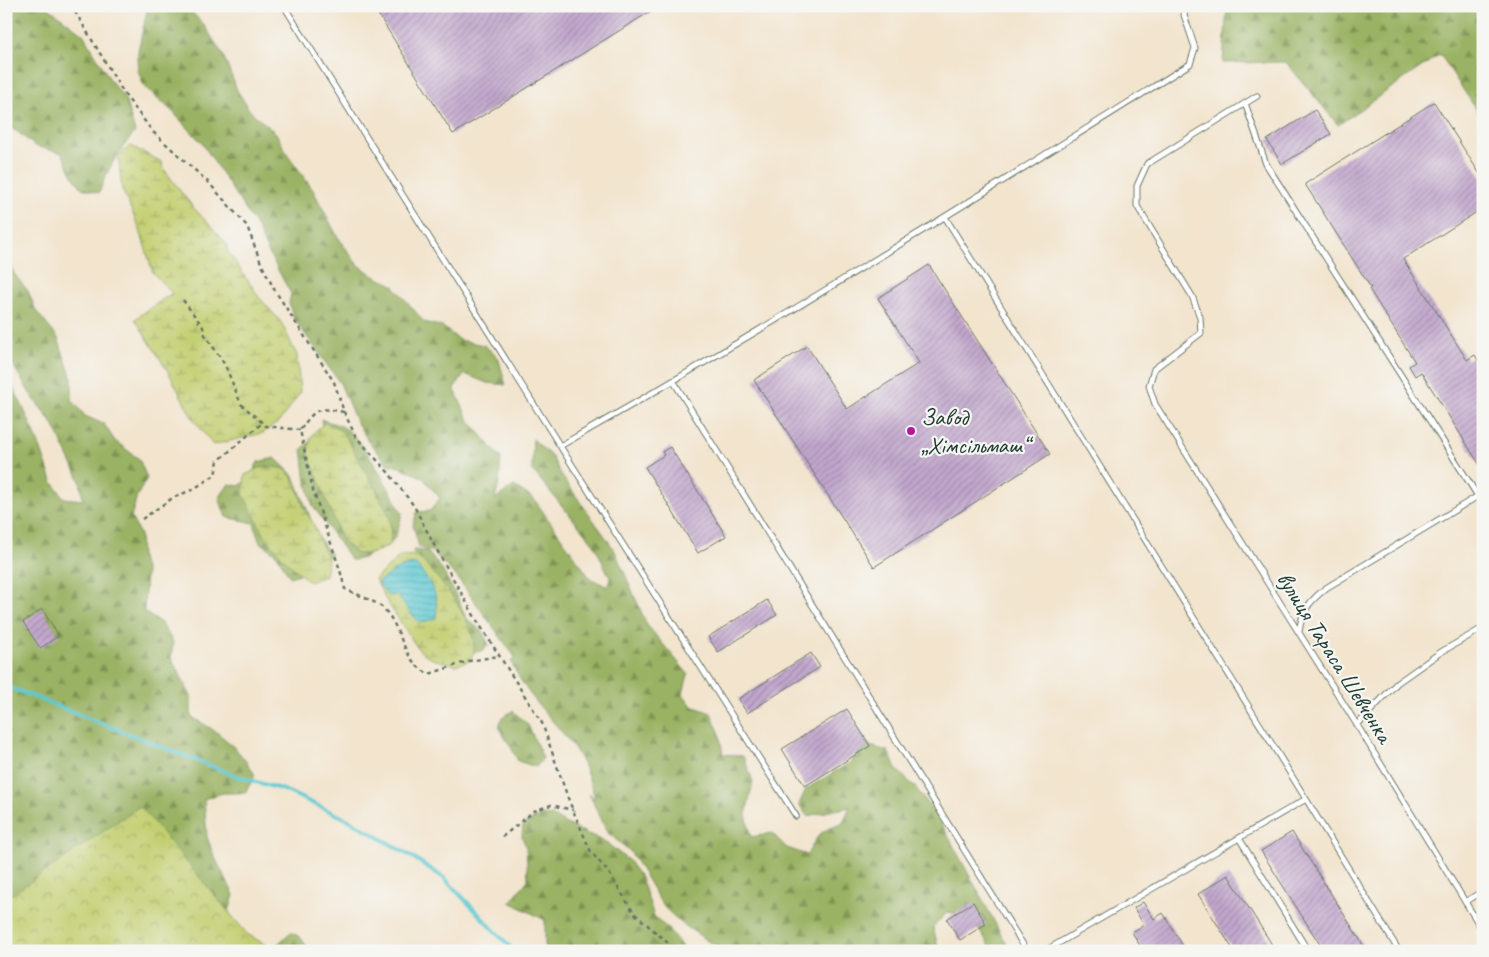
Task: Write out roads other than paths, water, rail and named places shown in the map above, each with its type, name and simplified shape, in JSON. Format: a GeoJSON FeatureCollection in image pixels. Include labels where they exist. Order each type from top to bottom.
{"type":"FeatureCollection","features":[{"type":"Feature","properties":{"kind":"lane"},"geometry":{"type":"LineString","coordinates":[[284,6],[560,446],[796,816]]}},
{"type":"Feature","properties":{"kind":"lane"},"geometry":{"type":"LineString","coordinates":[[560,446],[674,382],[944,218],[1190,64],[1195,48],[1184,15],[1187,6]]}},
{"type":"Feature","properties":{"kind":"lane"},"geometry":{"type":"LineString","coordinates":[[1257,96],[1245,103],[1266,164],[1480,495],[1483,504]]}},
{"type":"Feature","properties":{"kind":"lane","name":"вулиця Тараса Шевченка"},"geometry":{"type":"LineString","coordinates":[[1245,103],[1147,164],[1136,186],[1137,206],[1192,296],[1200,317],[1201,333],[1154,369],[1149,386],[1155,404],[1483,930]]}},
{"type":"Feature","properties":{"kind":"lane"},"geometry":{"type":"LineString","coordinates":[[944,218],[1399,951]]}},
{"type":"Feature","properties":{"kind":"lane"},"geometry":{"type":"LineString","coordinates":[[674,382],[1027,951]]}},
{"type":"Feature","properties":{"kind":"lane"},"geometry":{"type":"LineString","coordinates":[[1298,632],[1301,617],[1306,607],[1326,588],[1480,495]]}},
{"type":"Feature","properties":{"kind":"lane"},"geometry":{"type":"LineString","coordinates":[[1357,726],[1398,684],[1441,652],[1483,628]]}},
{"type":"Feature","properties":{"kind":"lane"},"geometry":{"type":"LineString","coordinates":[[1045,951],[1306,799]]}},
{"type":"Feature","properties":{"kind":"lane"},"geometry":{"type":"LineString","coordinates":[[1239,838],[1308,951]]}},
{"type":"Feature","properties":{"kind":"lane"},"geometry":{"type":"LineString","coordinates":[[1465,902],[1483,891]]}},
{"type":"Feature","properties":{"kind":"water"},"geometry":{"type":"Polygon","coordinates":[[[415,563],[433,588],[437,602],[436,618],[421,623],[411,614],[397,595],[388,596],[378,582],[397,569],[415,563]]]}},
{"type":"Feature","properties":{"kind":"waterway"},"geometry":{"type":"LineString","coordinates":[[6,686],[239,777],[284,790],[351,821],[444,878],[514,951]]}},
{"type":"Feature","properties":{"kind":"place","name":"Завод „Хімсільмаш“"},"geometry":{"type":"Point","coordinates":[911,431]}}]}
